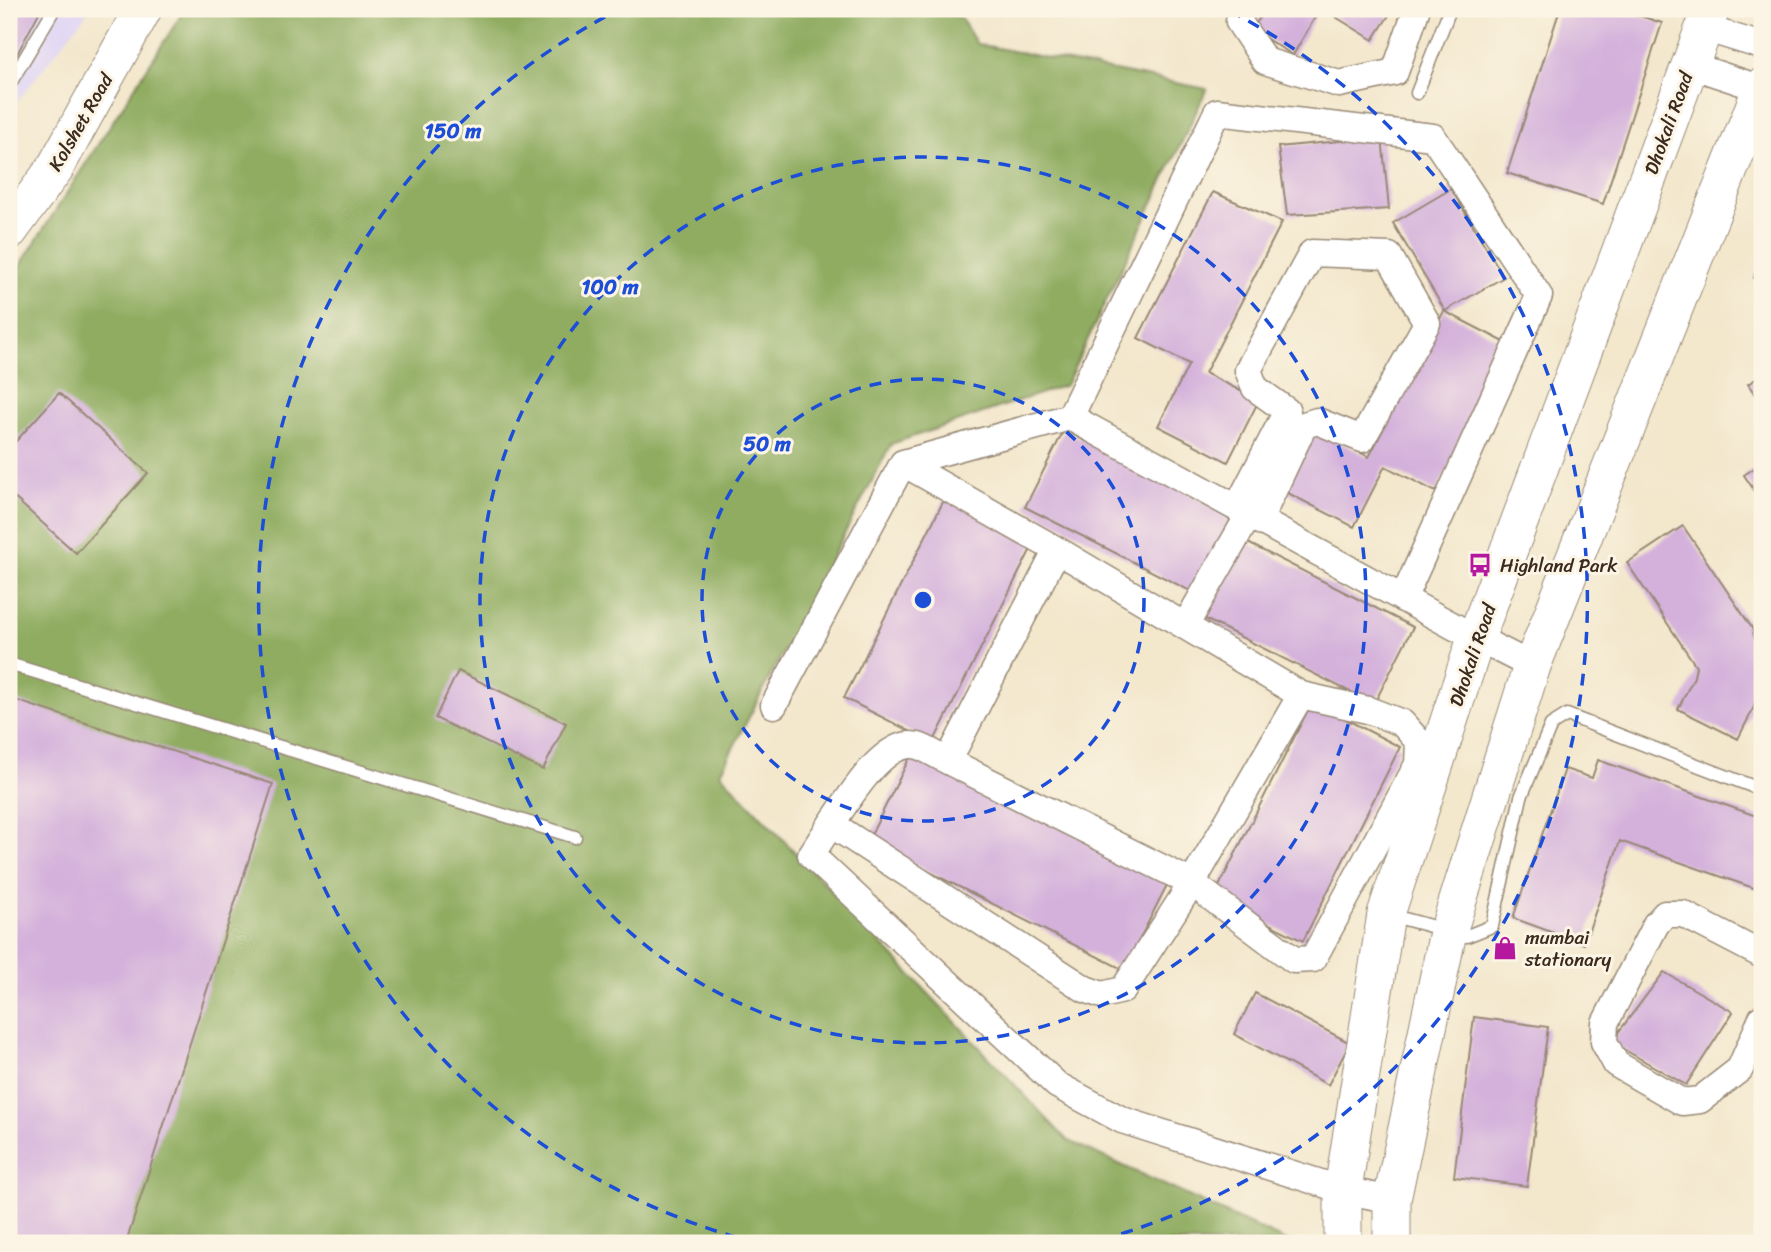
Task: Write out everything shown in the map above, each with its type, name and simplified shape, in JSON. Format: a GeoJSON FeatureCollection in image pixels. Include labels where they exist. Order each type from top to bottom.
{"type":"FeatureCollection","features":[{"type":"Feature","properties":{"kind":"street","name":"Kolshet Road"},"geometry":{"type":"LineString","coordinates":[[9,231],[55,167],[144,9]]}},
{"type":"Feature","properties":{"kind":"street"},"geometry":{"type":"LineString","coordinates":[[1241,9],[1239,22],[1265,61],[1339,84],[1395,72],[1415,9]]}},
{"type":"Feature","properties":{"kind":"street"},"geometry":{"type":"LineString","coordinates":[[1708,19],[1762,46]]}},
{"type":"Feature","properties":{"kind":"street","name":"Dhokali Road"},"geometry":{"type":"LineString","coordinates":[[1343,1243],[1343,1190],[1386,914],[1476,638],[1708,19]]}},
{"type":"Feature","properties":{"kind":"street"},"geometry":{"type":"LineString","coordinates":[[1392,1243],[1392,1200],[1448,932],[1532,666],[1762,88],[1690,65]]}},
{"type":"Feature","properties":{"kind":"street"},"geometry":{"type":"LineString","coordinates":[[1070,417],[1217,112],[1433,137],[1539,296],[1403,599]]}},
{"type":"Feature","properties":{"kind":"street"},"geometry":{"type":"LineString","coordinates":[[1185,626],[1248,515],[1304,425],[1317,421],[1362,439],[1427,323],[1389,256],[1312,253],[1248,370],[1255,388],[1287,411],[1248,515]]}},
{"type":"Feature","properties":{"kind":"street"},"geometry":{"type":"LineString","coordinates":[[774,705],[903,463],[1070,417],[1403,599],[1532,666]]}},
{"type":"Feature","properties":{"kind":"street"},"geometry":{"type":"LineString","coordinates":[[903,463],[1057,550],[1301,695],[1368,710],[1402,723],[1419,742],[1418,765],[1313,960],[1294,960],[1192,883],[917,746],[905,746],[874,764],[811,855],[1057,1085],[1122,1120],[1343,1190],[1392,1200]]}},
{"type":"Feature","properties":{"kind":"street"},"geometry":{"type":"LineString","coordinates":[[948,761],[1057,550]]}},
{"type":"Feature","properties":{"kind":"street"},"geometry":{"type":"LineString","coordinates":[[831,824],[1085,989],[1102,995],[1123,990],[1192,883],[1301,695]]}},
{"type":"Feature","properties":{"kind":"street"},"geometry":{"type":"LineString","coordinates":[[1762,955],[1683,914],[1665,915],[1656,924],[1605,1023],[1604,1042],[1616,1064],[1682,1102],[1700,1100],[1751,1073],[1762,1018]]}},
{"type":"Feature","properties":{"kind":"lane"},"geometry":{"type":"LineString","coordinates":[[9,85],[54,9]]}},
{"type":"Feature","properties":{"kind":"lane"},"geometry":{"type":"LineString","coordinates":[[1417,93],[1450,9]]}},
{"type":"Feature","properties":{"kind":"lane"},"geometry":{"type":"LineString","coordinates":[[9,664],[575,838]]}},
{"type":"Feature","properties":{"kind":"lane"},"geometry":{"type":"LineString","coordinates":[[1386,914],[1466,936],[1492,926],[1521,797],[1551,725],[1567,715],[1762,790]]}},
{"type":"Feature","properties":{"kind":"shaded area"},"geometry":{"type":"Polygon","coordinates":[[[9,9],[90,9],[9,112],[9,9]]]}},
{"type":"Feature","properties":{"kind":"green space"},"geometry":{"type":"Polygon","coordinates":[[[185,9],[955,9],[977,44],[1207,89],[1066,385],[891,444],[720,773],[1067,1140],[1290,1243],[9,1243],[9,283],[185,9]]]}},
{"type":"Feature","properties":{"kind":"building"},"geometry":{"type":"Polygon","coordinates":[[[9,9],[41,9],[9,69],[9,9]]]}},
{"type":"Feature","properties":{"kind":"building"},"geometry":{"type":"Polygon","coordinates":[[[1265,9],[1320,9],[1293,55],[1252,30],[1265,9]]]}},
{"type":"Feature","properties":{"kind":"building"},"geometry":{"type":"Polygon","coordinates":[[[1323,9],[1393,9],[1373,40],[1323,9]]]}},
{"type":"Feature","properties":{"kind":"building"},"geometry":{"type":"Polygon","coordinates":[[[1560,9],[1618,9],[1662,23],[1603,204],[1507,173],[1560,9]]]}},
{"type":"Feature","properties":{"kind":"building"},"geometry":{"type":"Polygon","coordinates":[[[1382,137],[1389,209],[1287,215],[1278,147],[1382,137]]]}},
{"type":"Feature","properties":{"kind":"building"},"geometry":{"type":"Polygon","coordinates":[[[1451,189],[1504,277],[1445,311],[1393,223],[1451,189]]]}},
{"type":"Feature","properties":{"kind":"building"},"geometry":{"type":"Polygon","coordinates":[[[1213,192],[1282,222],[1205,373],[1259,400],[1228,462],[1158,426],[1189,364],[1138,338],[1213,192]]]}},
{"type":"Feature","properties":{"kind":"building"},"geometry":{"type":"Polygon","coordinates":[[[1762,255],[1762,281],[1754,278],[1762,255]]]}},
{"type":"Feature","properties":{"kind":"building"},"geometry":{"type":"Polygon","coordinates":[[[1444,311],[1512,346],[1436,492],[1385,466],[1354,527],[1284,491],[1315,430],[1369,457],[1444,311]]]}},
{"type":"Feature","properties":{"kind":"building"},"geometry":{"type":"Polygon","coordinates":[[[1762,375],[1762,405],[1748,384],[1762,375]]]}},
{"type":"Feature","properties":{"kind":"building"},"geometry":{"type":"Polygon","coordinates":[[[59,393],[148,473],[76,553],[9,493],[9,449],[59,393]]]}},
{"type":"Feature","properties":{"kind":"building"},"geometry":{"type":"Polygon","coordinates":[[[1064,430],[1233,515],[1194,593],[1025,507],[1064,430]]]}},
{"type":"Feature","properties":{"kind":"building"},"geometry":{"type":"Polygon","coordinates":[[[1762,463],[1762,502],[1744,475],[1762,463]]]}},
{"type":"Feature","properties":{"kind":"building"},"geometry":{"type":"Polygon","coordinates":[[[945,498],[1034,543],[933,743],[844,698],[945,498]]]}},
{"type":"Feature","properties":{"kind":"building"},"geometry":{"type":"Polygon","coordinates":[[[1683,526],[1752,628],[1757,647],[1760,667],[1754,707],[1738,739],[1678,709],[1694,677],[1696,666],[1627,563],[1683,526]]]}},
{"type":"Feature","properties":{"kind":"building"},"geometry":{"type":"Polygon","coordinates":[[[1244,541],[1413,627],[1374,704],[1205,619],[1244,541]]]}},
{"type":"Feature","properties":{"kind":"building"},"geometry":{"type":"Polygon","coordinates":[[[458,671],[566,723],[543,770],[435,718],[458,671]]]}},
{"type":"Feature","properties":{"kind":"building"},"geometry":{"type":"Polygon","coordinates":[[[9,698],[273,784],[126,1243],[9,1243],[9,698]]]}},
{"type":"Feature","properties":{"kind":"building"},"geometry":{"type":"Polygon","coordinates":[[[1312,702],[1400,747],[1303,941],[1214,896],[1312,702]]]}},
{"type":"Feature","properties":{"kind":"building"},"geometry":{"type":"Polygon","coordinates":[[[913,751],[1169,881],[1124,970],[868,841],[913,751]]]}},
{"type":"Feature","properties":{"kind":"building"},"geometry":{"type":"Polygon","coordinates":[[[1598,760],[1762,818],[1762,891],[1620,841],[1584,944],[1513,918],[1565,769],[1592,778],[1598,760]]]}},
{"type":"Feature","properties":{"kind":"building"},"geometry":{"type":"Polygon","coordinates":[[[1664,972],[1733,1012],[1686,1085],[1611,1042],[1664,972]]]}},
{"type":"Feature","properties":{"kind":"building"},"geometry":{"type":"Polygon","coordinates":[[[1255,993],[1350,1043],[1328,1085],[1234,1034],[1255,993]]]}},
{"type":"Feature","properties":{"kind":"building"},"geometry":{"type":"Polygon","coordinates":[[[1474,1017],[1548,1027],[1527,1186],[1454,1177],[1474,1017]]]}},
{"type":"Feature","properties":{"kind":"building"},"geometry":{"type":"Polygon","coordinates":[[[1445,1237],[1482,1242],[1482,1243],[1444,1243],[1445,1237]]]}},
{"type":"Feature","properties":{"kind":"place","name":"Highland Park"},"geometry":{"type":"Point","coordinates":[1480,565]}},
{"type":"Feature","properties":{"kind":"place","name":"mumbai stationary"},"geometry":{"type":"Point","coordinates":[1505,948]}}]}
